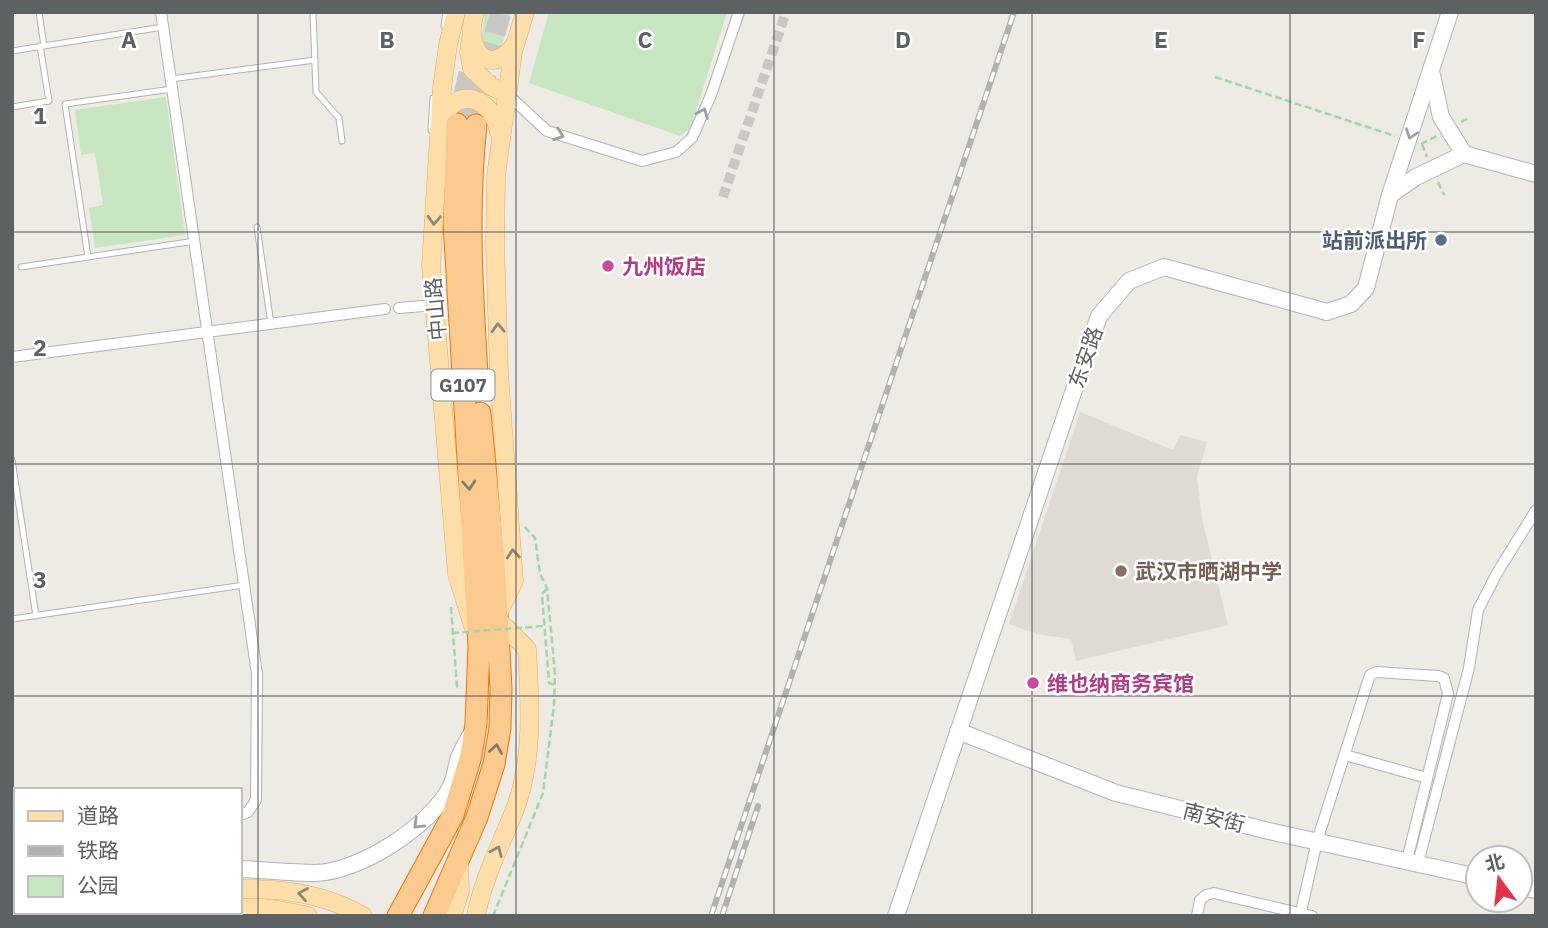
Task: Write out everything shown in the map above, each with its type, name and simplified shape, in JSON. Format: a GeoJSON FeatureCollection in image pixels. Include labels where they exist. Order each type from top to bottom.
{"type":"FeatureCollection","features":[{"type":"Feature","properties":{"kind":"highway","name":"G107"},"geometry":{"type":"LineString","coordinates":[[458,126],[471,173],[472,296],[481,442],[494,561],[501,688],[500,728],[494,764],[459,860]]}},
{"type":"Feature","properties":{"kind":"highway","name":"G107"},"geometry":{"type":"LineString","coordinates":[[395,910],[421,878],[453,815],[462,790],[476,724],[479,646],[455,234],[458,126]]}},
{"type":"Feature","properties":{"kind":"highway"},"geometry":{"type":"LineString","coordinates":[[434,916],[459,860]]}},
{"type":"Feature","properties":{"kind":"main road","name":"中山路"},"geometry":{"type":"LineString","coordinates":[[456,12],[448,45],[458,126],[438,152],[431,266],[457,574],[479,646]]}},
{"type":"Feature","properties":{"kind":"main road"},"geometry":{"type":"LineString","coordinates":[[476,916],[487,875],[515,808],[525,775],[530,716],[527,649],[496,618],[514,581],[499,373],[496,176],[506,93],[515,44],[525,12]]}},
{"type":"Feature","properties":{"kind":"main road"},"geometry":{"type":"LineString","coordinates":[[474,18],[472,36],[481,56],[491,61],[501,59],[515,44]]}},
{"type":"Feature","properties":{"kind":"main road"},"geometry":{"type":"LineString","coordinates":[[474,18],[469,52],[472,69],[492,87],[506,93]]}},
{"type":"Feature","properties":{"kind":"main road"},"geometry":{"type":"LineString","coordinates":[[458,126],[443,117],[451,105],[473,98],[484,103],[493,113],[501,139]]}},
{"type":"Feature","properties":{"kind":"main road","name":"G107"},"geometry":{"type":"LineString","coordinates":[[452,916],[460,891],[459,860]]}},
{"type":"Feature","properties":{"kind":"main road"},"geometry":{"type":"LineString","coordinates":[[242,889],[287,891],[314,896],[340,904],[363,916]]}},
{"type":"Feature","properties":{"kind":"main road"},"geometry":{"type":"LineString","coordinates":[[242,908],[285,911],[307,916]]}},
{"type":"Feature","properties":{"kind":"street"},"geometry":{"type":"LineString","coordinates":[[161,12],[258,682],[256,800],[254,806],[242,814]]}},
{"type":"Feature","properties":{"kind":"street"},"geometry":{"type":"LineString","coordinates":[[506,93],[547,131],[642,161],[658,159],[676,152],[692,138],[711,95],[739,12]]}},
{"type":"Feature","properties":{"kind":"street","name":"东安路"},"geometry":{"type":"LineString","coordinates":[[896,916],[1099,316],[1129,281],[1164,267],[1327,312],[1351,304],[1366,288],[1390,195],[1450,12]]}},
{"type":"Feature","properties":{"kind":"street"},"geometry":{"type":"LineString","coordinates":[[1432,72],[1441,117],[1464,154]]}},
{"type":"Feature","properties":{"kind":"street"},"geometry":{"type":"LineString","coordinates":[[1390,195],[1416,177],[1464,154],[1536,174]]}},
{"type":"Feature","properties":{"kind":"street"},"geometry":{"type":"LineString","coordinates":[[399,308],[435,305]]}},
{"type":"Feature","properties":{"kind":"street"},"geometry":{"type":"LineString","coordinates":[[12,357],[385,309]]}},
{"type":"Feature","properties":{"kind":"street"},"geometry":{"type":"LineString","coordinates":[[1413,862],[1469,668],[1478,610],[1497,573],[1536,510]]}},
{"type":"Feature","properties":{"kind":"street"},"geometry":{"type":"LineString","coordinates":[[1300,914],[1317,841],[1370,675],[1376,673],[1438,676],[1444,678],[1448,694],[1427,778],[1413,862]]}},
{"type":"Feature","properties":{"kind":"street"},"geometry":{"type":"LineString","coordinates":[[242,869],[316,873],[341,869],[388,848],[408,834],[451,786],[460,754],[476,724]]}},
{"type":"Feature","properties":{"kind":"street","name":"南安街"},"geometry":{"type":"LineString","coordinates":[[958,731],[1116,793],[1464,874]]}},
{"type":"Feature","properties":{"kind":"street"},"geometry":{"type":"LineString","coordinates":[[1345,755],[1427,778]]}},
{"type":"Feature","properties":{"kind":"street"},"geometry":{"type":"LineString","coordinates":[[1197,916],[1200,900],[1206,895],[1214,894],[1312,916]]}},
{"type":"Feature","properties":{"kind":"lane"},"geometry":{"type":"LineString","coordinates":[[12,107],[48,101],[38,12]]}},
{"type":"Feature","properties":{"kind":"lane"},"geometry":{"type":"LineString","coordinates":[[313,12],[316,92],[339,118],[342,141]]}},
{"type":"Feature","properties":{"kind":"lane"},"geometry":{"type":"LineString","coordinates":[[438,152],[430,118],[446,12]]}},
{"type":"Feature","properties":{"kind":"lane"},"geometry":{"type":"LineString","coordinates":[[12,51],[163,27]]}},
{"type":"Feature","properties":{"kind":"lane"},"geometry":{"type":"LineString","coordinates":[[88,257],[65,104],[315,60]]}},
{"type":"Feature","properties":{"kind":"lane"},"geometry":{"type":"LineString","coordinates":[[257,227],[271,325]]}},
{"type":"Feature","properties":{"kind":"lane"},"geometry":{"type":"LineString","coordinates":[[21,267],[195,241]]}},
{"type":"Feature","properties":{"kind":"lane"},"geometry":{"type":"LineString","coordinates":[[12,460],[36,616]]}},
{"type":"Feature","properties":{"kind":"lane"},"geometry":{"type":"LineString","coordinates":[[12,620],[244,584]]}},
{"type":"Feature","properties":{"kind":"path"},"geometry":{"type":"LineString","coordinates":[[1215,77],[1422,144],[1468,118]]}},
{"type":"Feature","properties":{"kind":"path"},"geometry":{"type":"LineString","coordinates":[[547,589],[542,594],[544,626],[550,683],[555,685]]}},
{"type":"Feature","properties":{"kind":"path"},"geometry":{"type":"LineString","coordinates":[[465,600],[451,604],[457,687],[478,692]]}},
{"type":"Feature","properties":{"kind":"path"},"geometry":{"type":"LineString","coordinates":[[452,633],[544,626]]}},
{"type":"Feature","properties":{"kind":"shaded area","name":"武汉市晒湖中学"},"geometry":{"type":"Polygon","coordinates":[[[1080,412],[1173,450],[1180,435],[1207,442],[1197,477],[1202,518],[1228,625],[1076,661],[1071,639],[1036,634],[1009,624],[1080,412]]]}},
{"type":"Feature","properties":{"kind":"green space"},"geometry":{"type":"Polygon","coordinates":[[[485,12],[510,12],[500,54],[496,55],[480,47],[485,12]]]}},
{"type":"Feature","properties":{"kind":"green space"},"geometry":{"type":"Polygon","coordinates":[[[549,12],[727,12],[691,127],[680,136],[529,83],[549,12]]]}},
{"type":"Feature","properties":{"kind":"green space"},"geometry":{"type":"Polygon","coordinates":[[[166,97],[185,235],[95,248],[89,208],[103,205],[95,153],[81,155],[75,110],[166,97]]]}},
{"type":"Feature","properties":{"kind":"tunnel"},"geometry":{"type":"LineString","coordinates":[[476,125],[490,51],[501,12]]}},
{"type":"Feature","properties":{"kind":"tunnel"},"geometry":{"type":"LineString","coordinates":[[723,197],[786,12]]}},
{"type":"Feature","properties":{"kind":"tunnel"},"geometry":{"type":"LineString","coordinates":[[457,124],[474,52]]}},
{"type":"Feature","properties":{"kind":"railway"},"geometry":{"type":"LineString","coordinates":[[711,916],[1014,12]]}},
{"type":"Feature","properties":{"kind":"railway"},"geometry":{"type":"LineString","coordinates":[[722,916],[758,806]]}},
{"type":"Feature","properties":{"kind":"place","name":"站前派出所"},"geometry":{"type":"Point","coordinates":[1441,240]}},
{"type":"Feature","properties":{"kind":"place","name":"九州饭店"},"geometry":{"type":"Point","coordinates":[608,266]}},
{"type":"Feature","properties":{"kind":"place","name":"武汉市晒湖中学"},"geometry":{"type":"Point","coordinates":[1121,571]}},
{"type":"Feature","properties":{"kind":"place","name":"维也纳商务宾馆"},"geometry":{"type":"Point","coordinates":[1033,683]}}]}
